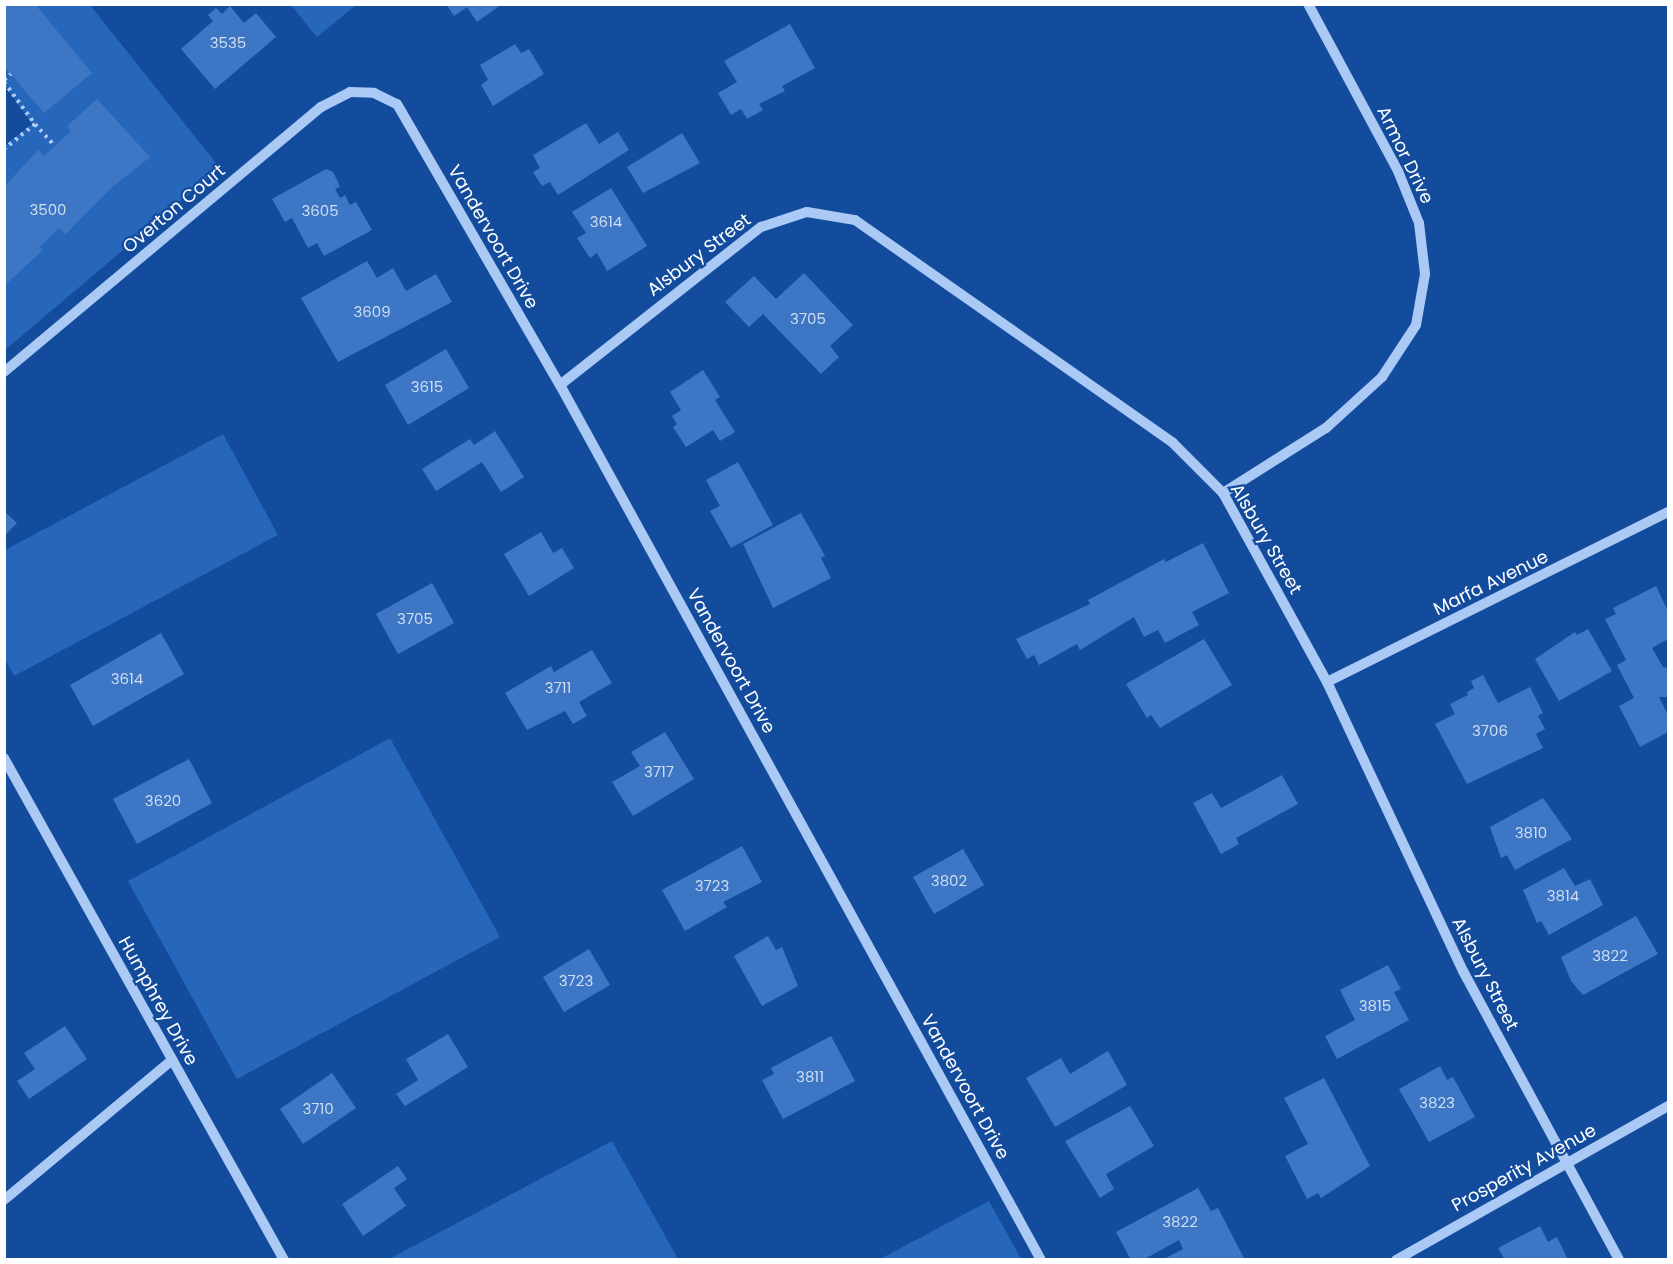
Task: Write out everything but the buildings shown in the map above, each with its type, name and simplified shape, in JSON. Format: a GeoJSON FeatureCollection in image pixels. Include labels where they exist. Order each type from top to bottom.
{"type":"FeatureCollection","features":[{"type":"Feature","properties":{"kind":"street","name":"Armor Drive"},"geometry":{"type":"LineString","coordinates":[[1223,493],[1326,428],[1382,377],[1416,325],[1425,274],[1419,223],[1398,171],[1308,4]]}},
{"type":"Feature","properties":{"kind":"street","name":"Overton Court"},"geometry":{"type":"LineString","coordinates":[[4,372],[321,106],[350,93],[374,93]]}},
{"type":"Feature","properties":{"kind":"street","name":"Vandervoort Drive"},"geometry":{"type":"LineString","coordinates":[[374,93],[397,104],[560,385],[1041,1260]]}},
{"type":"Feature","properties":{"kind":"street","name":"Alsbury Street"},"geometry":{"type":"LineString","coordinates":[[560,385],[760,227],[807,212],[855,220],[1173,442],[1223,493],[1327,682],[1463,971],[1564,1165],[1618,1260]]}},
{"type":"Feature","properties":{"kind":"street","name":"Marfa Avenue"},"geometry":{"type":"LineString","coordinates":[[1327,682],[1668,512]]}},
{"type":"Feature","properties":{"kind":"street","name":"Humphrey Drive"},"geometry":{"type":"LineString","coordinates":[[4,758],[284,1260]]}},
{"type":"Feature","properties":{"kind":"street"},"geometry":{"type":"LineString","coordinates":[[4,1200],[172,1060]]}},
{"type":"Feature","properties":{"kind":"street","name":"Prosperity Avenue"},"geometry":{"type":"LineString","coordinates":[[1396,1260],[1668,1106]]}},
{"type":"Feature","properties":{"kind":"path"},"geometry":{"type":"LineString","coordinates":[[11,74],[4,81],[35,124],[55,146]]}},
{"type":"Feature","properties":{"kind":"path"},"geometry":{"type":"LineString","coordinates":[[4,149],[35,124]]}},
{"type":"Feature","properties":{"kind":"shaded area"},"geometry":{"type":"Polygon","coordinates":[[[5,5],[90,5],[220,168],[5,350],[4,146],[32,124],[5,86],[5,5]]]}},
{"type":"Feature","properties":{"kind":"shaded area"},"geometry":{"type":"Polygon","coordinates":[[[291,5],[356,5],[317,37],[291,5]]]}},
{"type":"Feature","properties":{"kind":"shaded area"},"geometry":{"type":"Polygon","coordinates":[[[223,434],[278,535],[14,676],[5,659],[5,550],[223,434]]]}},
{"type":"Feature","properties":{"kind":"shaded area"},"geometry":{"type":"Polygon","coordinates":[[[390,738],[500,937],[237,1079],[128,881],[390,738]]]}},
{"type":"Feature","properties":{"kind":"shaded area"},"geometry":{"type":"Polygon","coordinates":[[[612,1141],[678,1259],[389,1259],[612,1141]]]}},
{"type":"Feature","properties":{"kind":"shaded area"},"geometry":{"type":"Polygon","coordinates":[[[989,1201],[1021,1259],[880,1259],[989,1201]]]}}]}
